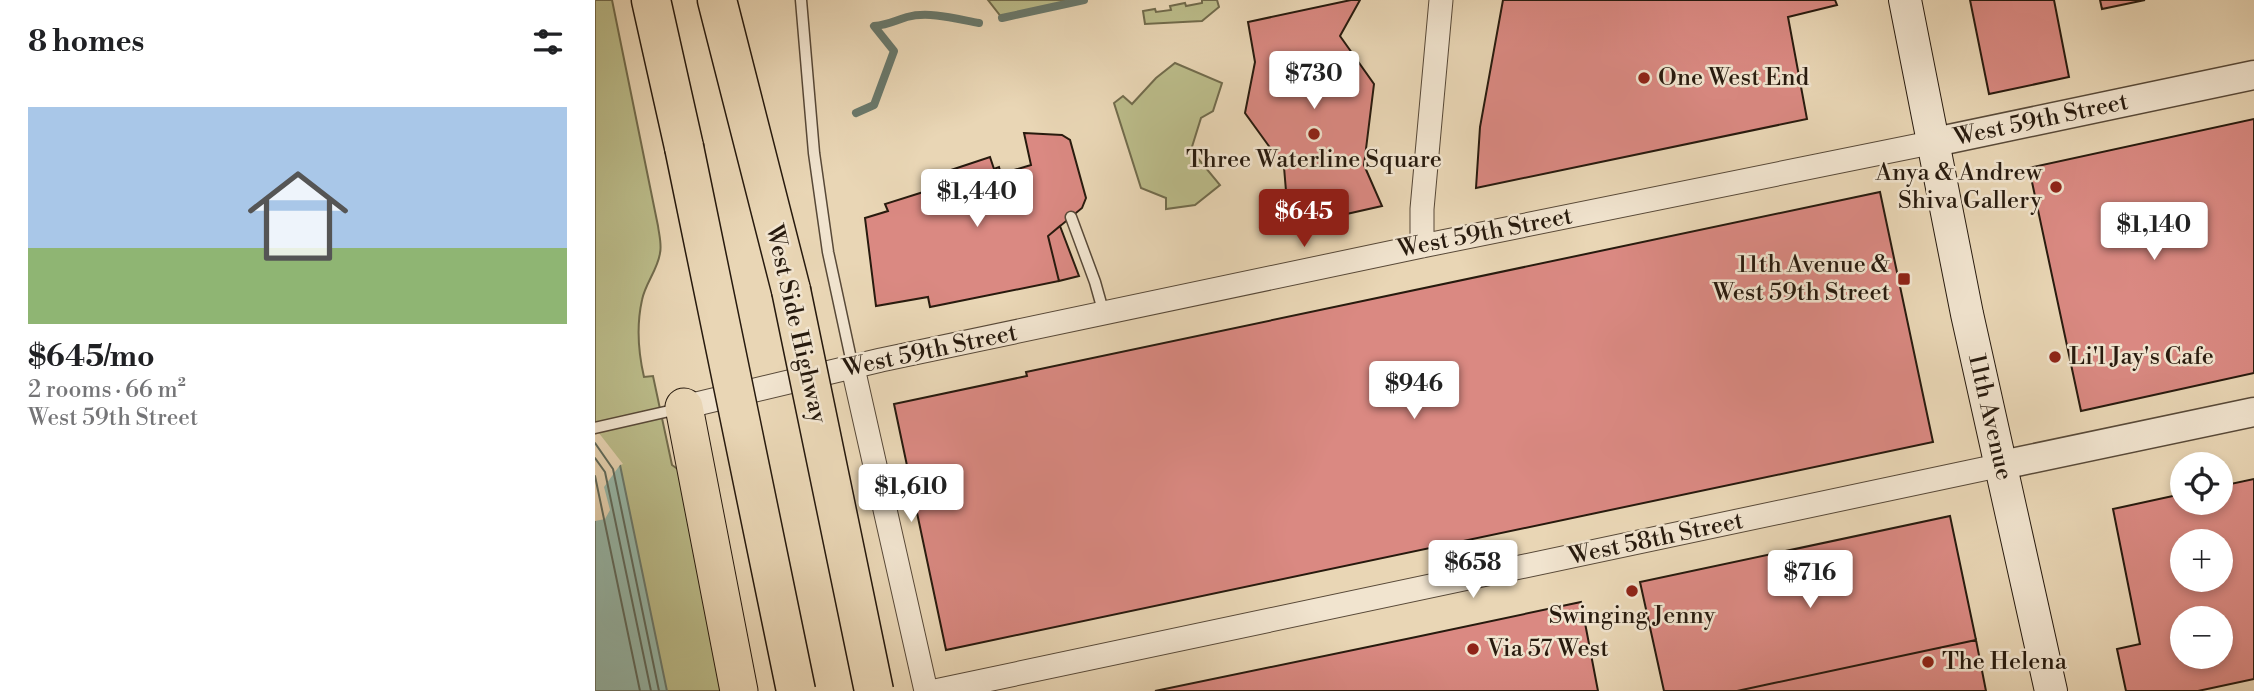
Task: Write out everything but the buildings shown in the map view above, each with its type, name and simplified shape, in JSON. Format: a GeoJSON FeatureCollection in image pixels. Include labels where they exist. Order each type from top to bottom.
{"type":"FeatureCollection","features":[{"type":"Feature","properties":{"kind":"highway"},"geometry":{"type":"LineString","coordinates":[[650,0],[686,156],[796,691]]}},
{"type":"Feature","properties":{"kind":"highway","name":"West Side Highway"},"geometry":{"type":"LineString","coordinates":[[717,0],[791,290],[874,691]]}},
{"type":"Feature","properties":{"kind":"highway"},"geometry":{"type":"LineString","coordinates":[[684,407],[740,691]]}},
{"type":"Feature","properties":{"kind":"main road","name":"11th Avenue"},"geometry":{"type":"LineString","coordinates":[[1905,0],[1967,314],[2052,691]]}},
{"type":"Feature","properties":{"kind":"street"},"geometry":{"type":"LineString","coordinates":[[1422,246],[1422,209],[1441,0]]}},
{"type":"Feature","properties":{"kind":"street","name":"West 59th Street"},"geometry":{"type":"LineString","coordinates":[[684,407],[1422,246],[2254,75]]}},
{"type":"Feature","properties":{"kind":"street"},"geometry":{"type":"LineString","coordinates":[[853,368],[926,691]]}},
{"type":"Feature","properties":{"kind":"street","name":"West 58th Street"},"geometry":{"type":"LineString","coordinates":[[935,691],[2254,412]]}},
{"type":"Feature","properties":{"kind":"lane"},"geometry":{"type":"LineString","coordinates":[[801,0],[814,153],[827,239],[853,368]]}},
{"type":"Feature","properties":{"kind":"lane"},"geometry":{"type":"LineString","coordinates":[[1071,217],[1104,314]]}},
{"type":"Feature","properties":{"kind":"lane","name":"West 59th Street"},"geometry":{"type":"LineString","coordinates":[[595,428],[684,407]]}},
{"type":"Feature","properties":{"kind":"green space"},"geometry":{"type":"Polygon","coordinates":[[[595,0],[612,0],[660,240],[659,259],[640,310],[642,367],[644,377],[653,376],[672,465],[679,470],[727,691],[595,691],[595,0]]]}},
{"type":"Feature","properties":{"kind":"green space"},"geometry":{"type":"Polygon","coordinates":[[[988,0],[1084,0],[1002,18],[988,0]]]}},
{"type":"Feature","properties":{"kind":"green space"},"geometry":{"type":"Polygon","coordinates":[[[1202,0],[1217,0],[1219,7],[1202,21],[1145,24],[1143,11],[1171,10],[1170,6],[1202,3],[1202,0]]]}},
{"type":"Feature","properties":{"kind":"green space"},"geometry":{"type":"Polygon","coordinates":[[[1175,63],[1222,83],[1213,111],[1201,118],[1191,150],[1220,185],[1195,205],[1166,209],[1166,198],[1141,188],[1114,103],[1123,96],[1132,104],[1156,78],[1175,63]]]}},
{"type":"Feature","properties":{"kind":"water"},"geometry":{"type":"Polygon","coordinates":[[[595,432],[620,465],[667,691],[595,691],[595,432]]]}},
{"type":"Feature","properties":{"kind":"pier"},"geometry":{"type":"Polygon","coordinates":[[[595,428],[623,464],[604,487],[610,510],[605,519],[595,521],[595,428]]]}},
{"type":"Feature","properties":{"kind":"waterway"},"geometry":{"type":"LineString","coordinates":[[1002,18],[1084,0]]}},
{"type":"Feature","properties":{"kind":"waterway"},"geometry":{"type":"LineString","coordinates":[[856,113],[874,105],[894,51],[874,26],[916,15],[943,16],[979,23]]}},
{"type":"Feature","properties":{"kind":"place","name":"One West End"},"geometry":{"type":"Point","coordinates":[1644,78]}},
{"type":"Feature","properties":{"kind":"place","name":"Three Waterline Square"},"geometry":{"type":"Point","coordinates":[1314,134]}},
{"type":"Feature","properties":{"kind":"place","name":"Anya & Andrew Shiva Gallery"},"geometry":{"type":"Point","coordinates":[2056,187]}},
{"type":"Feature","properties":{"kind":"place","name":"11th Avenue & West 59th Street"},"geometry":{"type":"Point","coordinates":[1904,279]}},
{"type":"Feature","properties":{"kind":"place","name":"Li'l Jay's Cafe"},"geometry":{"type":"Point","coordinates":[2055,357]}},
{"type":"Feature","properties":{"kind":"place","name":"Swinging Jenny"},"geometry":{"type":"Point","coordinates":[1632,591]}},
{"type":"Feature","properties":{"kind":"place","name":"Via 57 West"},"geometry":{"type":"Point","coordinates":[1473,649]}},
{"type":"Feature","properties":{"kind":"place","name":"The Helena"},"geometry":{"type":"Point","coordinates":[1928,662]}}]}
